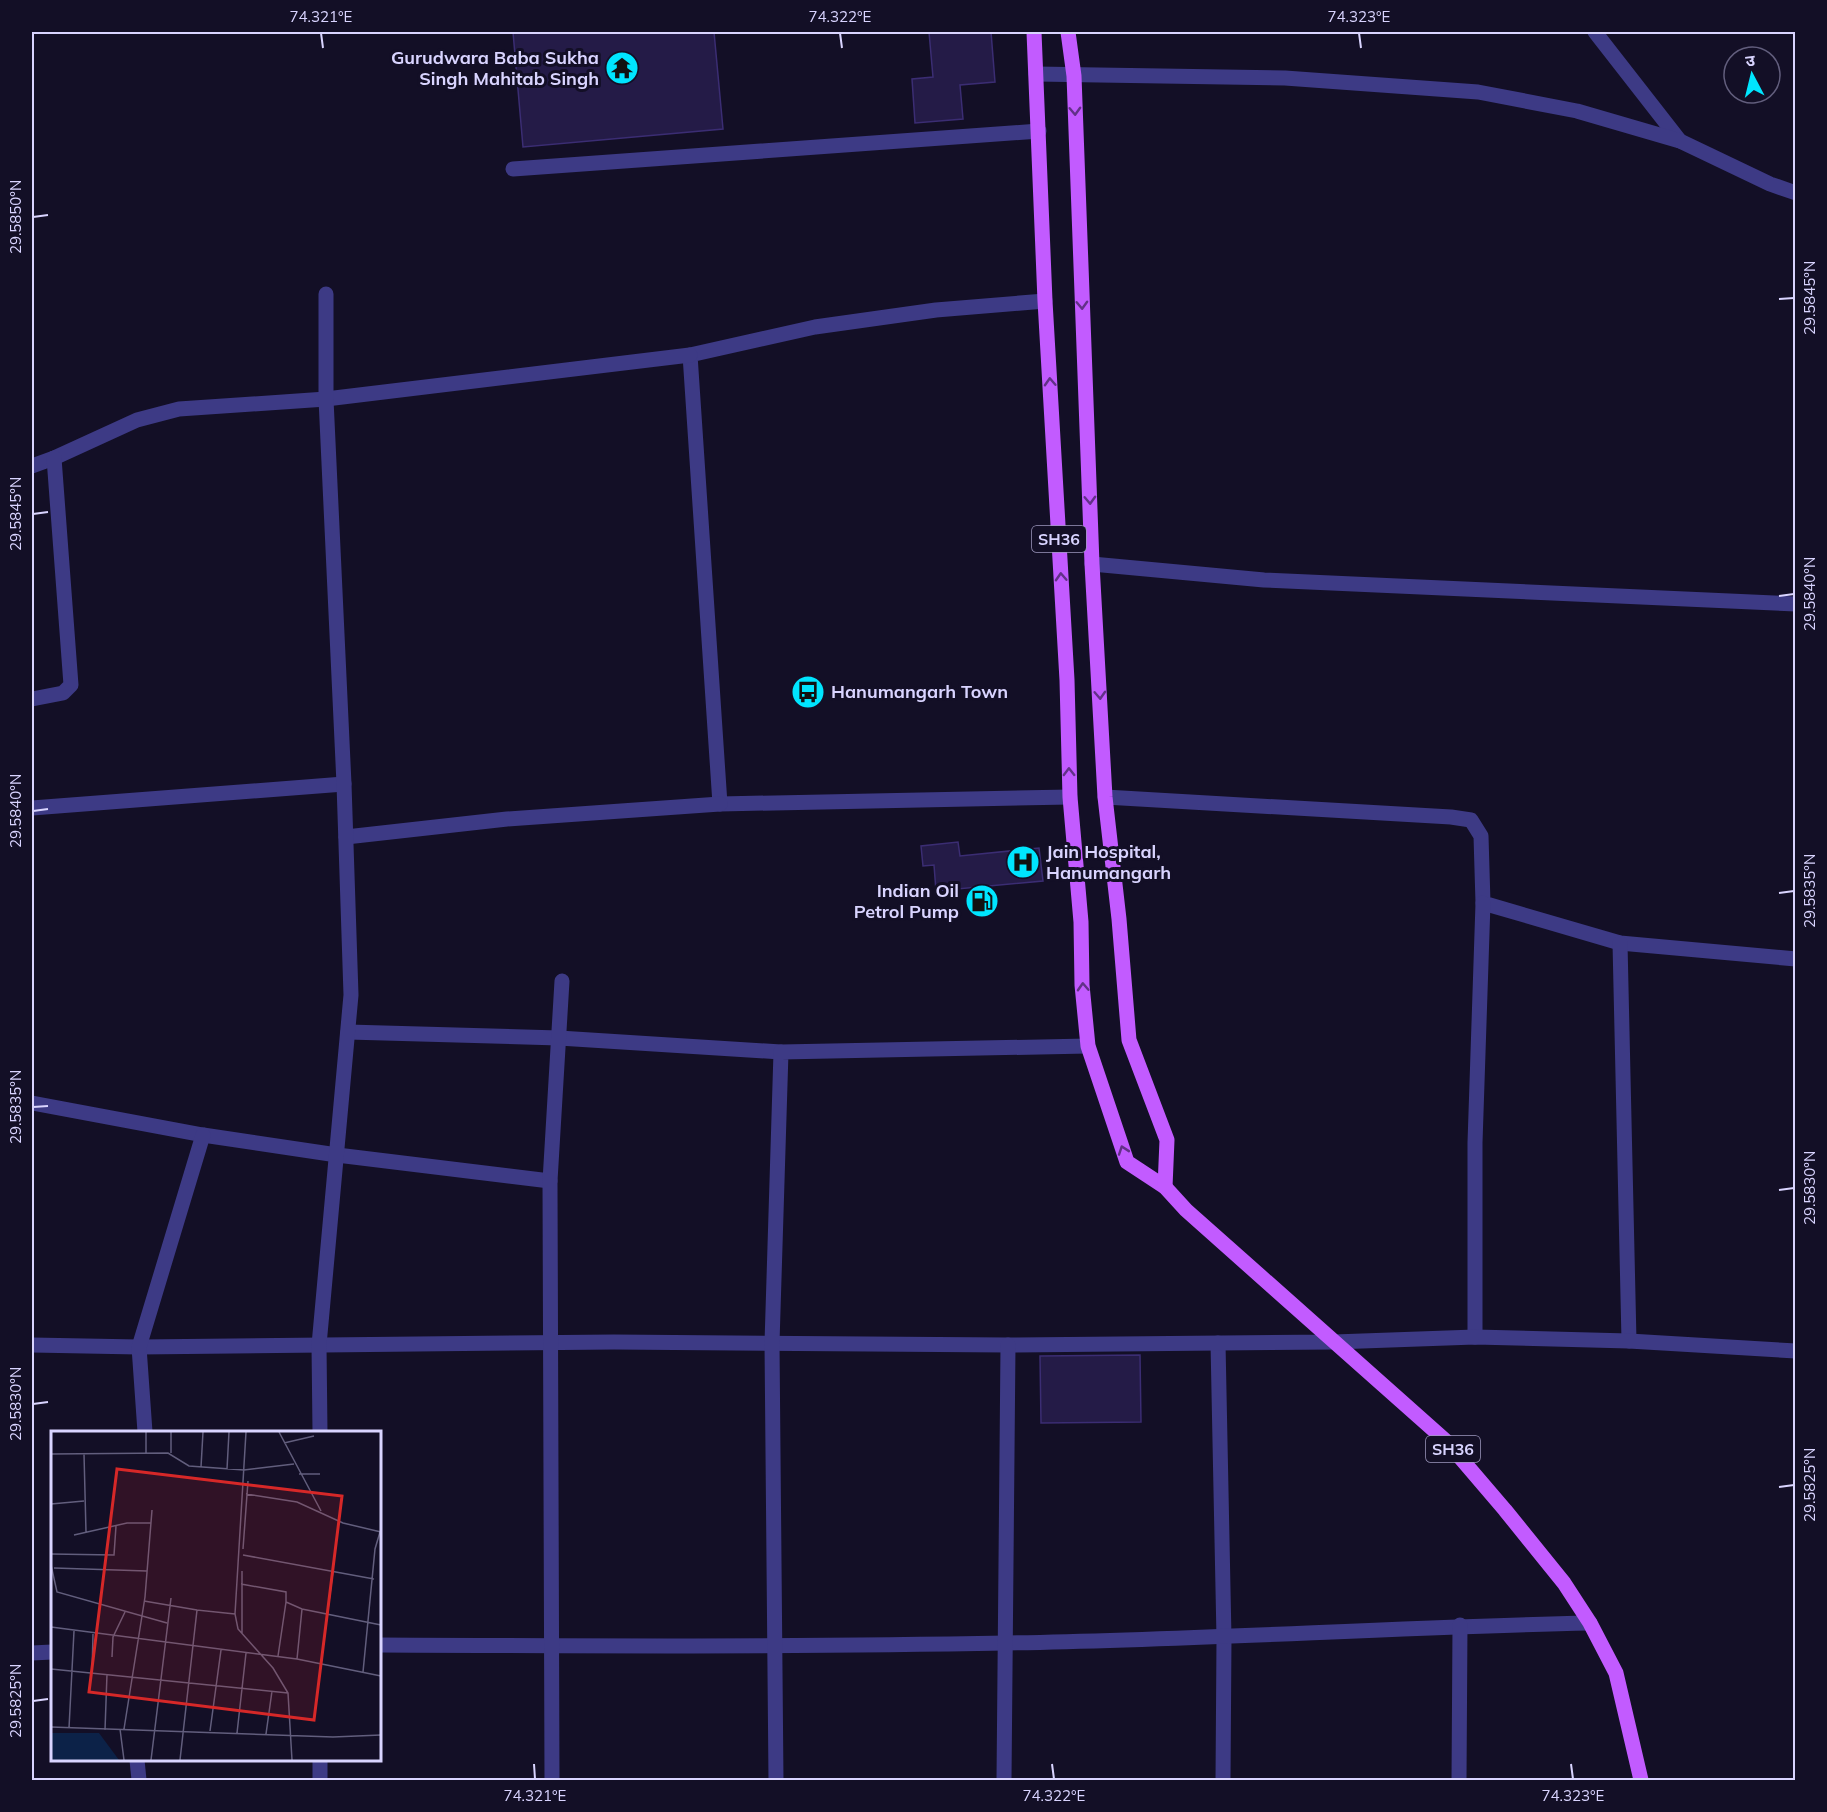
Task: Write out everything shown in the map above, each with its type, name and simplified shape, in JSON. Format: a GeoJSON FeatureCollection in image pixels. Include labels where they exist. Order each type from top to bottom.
{"type":"FeatureCollection","features":[{"type":"Feature","properties":{"kind":"main road","name":"SH36"},"geometry":{"type":"LineString","coordinates":[[1034,32],[1045,301],[1067,680],[1070,797],[1081,922],[1082,985],[1088,1046],[1127,1162],[1165,1187],[1186,1210],[1446,1441],[1505,1510],[1564,1583],[1590,1623],[1616,1673],[1641,1780]]}},
{"type":"Feature","properties":{"kind":"main road","name":"SH36"},"geometry":{"type":"LineString","coordinates":[[1068,32],[1074,76],[1092,564],[1105,796],[1119,919],[1129,1040],[1167,1140],[1165,1187]]}},
{"type":"Feature","properties":{"kind":"street"},"geometry":{"type":"LineString","coordinates":[[1595,32],[1680,141]]}},
{"type":"Feature","properties":{"kind":"street"},"geometry":{"type":"LineString","coordinates":[[1036,74],[1285,78],[1478,92],[1577,111],[1680,141],[1770,184],[1796,193]]}},
{"type":"Feature","properties":{"kind":"street"},"geometry":{"type":"LineString","coordinates":[[513,169],[1039,131]]}},
{"type":"Feature","properties":{"kind":"street"},"geometry":{"type":"LineString","coordinates":[[320,1431],[319,1345],[351,995],[344,784],[326,399],[326,294]]}},
{"type":"Feature","properties":{"kind":"street"},"geometry":{"type":"LineString","coordinates":[[32,466],[137,420],[179,409],[326,399],[690,355],[815,327],[936,310],[1045,301]]}},
{"type":"Feature","properties":{"kind":"street"},"geometry":{"type":"LineString","coordinates":[[690,355],[720,804]]}},
{"type":"Feature","properties":{"kind":"street"},"geometry":{"type":"LineString","coordinates":[[32,699],[63,693],[71,685],[54,458]]}},
{"type":"Feature","properties":{"kind":"street"},"geometry":{"type":"LineString","coordinates":[[1092,564],[1264,580],[1796,604]]}},
{"type":"Feature","properties":{"kind":"street"},"geometry":{"type":"LineString","coordinates":[[32,808],[344,784]]}},
{"type":"Feature","properties":{"kind":"street"},"geometry":{"type":"LineString","coordinates":[[1105,796],[1471,820],[1481,836],[1483,903],[1475,1143],[1475,1337]]}},
{"type":"Feature","properties":{"kind":"street"},"geometry":{"type":"LineString","coordinates":[[346,837],[519,818],[720,804],[1070,797]]}},
{"type":"Feature","properties":{"kind":"street"},"geometry":{"type":"LineString","coordinates":[[1483,903],[1620,943],[1796,959]]}},
{"type":"Feature","properties":{"kind":"street"},"geometry":{"type":"LineString","coordinates":[[1620,943],[1629,1341]]}},
{"type":"Feature","properties":{"kind":"street"},"geometry":{"type":"LineString","coordinates":[[552,1780],[550,1181],[562,981]]}},
{"type":"Feature","properties":{"kind":"street"},"geometry":{"type":"LineString","coordinates":[[348,1032],[559,1038],[781,1052],[1088,1046]]}},
{"type":"Feature","properties":{"kind":"street"},"geometry":{"type":"LineString","coordinates":[[776,1780],[772,1343],[781,1052]]}},
{"type":"Feature","properties":{"kind":"street"},"geometry":{"type":"LineString","coordinates":[[32,1102],[203,1135],[338,1155],[550,1181]]}},
{"type":"Feature","properties":{"kind":"street"},"geometry":{"type":"LineString","coordinates":[[145,1431],[140,1347],[203,1135]]}},
{"type":"Feature","properties":{"kind":"street"},"geometry":{"type":"LineString","coordinates":[[32,1345],[140,1347],[550,1342],[1008,1345],[1334,1342],[1475,1337],[1629,1341],[1796,1350]]}},
{"type":"Feature","properties":{"kind":"street"},"geometry":{"type":"LineString","coordinates":[[1218,1343],[1224,1638],[1223,1780]]}},
{"type":"Feature","properties":{"kind":"street"},"geometry":{"type":"LineString","coordinates":[[1004,1780],[1008,1345]]}},
{"type":"Feature","properties":{"kind":"street"},"geometry":{"type":"LineString","coordinates":[[381,1645],[1005,1643],[1224,1638],[1460,1625],[1590,1623]]}},
{"type":"Feature","properties":{"kind":"street"},"geometry":{"type":"LineString","coordinates":[[1459,1780],[1460,1625]]}},
{"type":"Feature","properties":{"kind":"street"},"geometry":{"type":"LineString","coordinates":[[32,1653],[51,1652]]}},
{"type":"Feature","properties":{"kind":"street"},"geometry":{"type":"LineString","coordinates":[[137,1761],[139,1780]]}},
{"type":"Feature","properties":{"kind":"street"},"geometry":{"type":"LineString","coordinates":[[320,1761],[320,1780]]}},
{"type":"Feature","properties":{"kind":"building"},"geometry":{"type":"Polygon","coordinates":[[[513,32],[714,32],[723,129],[523,147],[513,32]]]}},
{"type":"Feature","properties":{"kind":"building"},"geometry":{"type":"Polygon","coordinates":[[[929,32],[991,32],[995,82],[960,85],[963,119],[915,123],[912,79],[933,77],[929,32]]]}},
{"type":"Feature","properties":{"kind":"building"},"geometry":{"type":"Polygon","coordinates":[[[958,842],[960,856],[1039,848],[1043,881],[936,891],[934,865],[923,866],[921,846],[958,842]]]}},
{"type":"Feature","properties":{"kind":"building"},"geometry":{"type":"Polygon","coordinates":[[[1140,1355],[1141,1422],[1041,1423],[1040,1356],[1140,1355]]]}},
{"type":"Feature","properties":{"kind":"place","name":"Gurudwara Baba Sukha Singh Mahitab Singh"},"geometry":{"type":"Point","coordinates":[622,68]}},
{"type":"Feature","properties":{"kind":"place","name":"Hanumangarh Town"},"geometry":{"type":"Point","coordinates":[808,692]}},
{"type":"Feature","properties":{"kind":"place","name":"Jain Hospital, Hanumangarh"},"geometry":{"type":"Point","coordinates":[1023,862]}},
{"type":"Feature","properties":{"kind":"place","name":"Indian Oil Petrol Pump"},"geometry":{"type":"Point","coordinates":[982,901]}}]}
